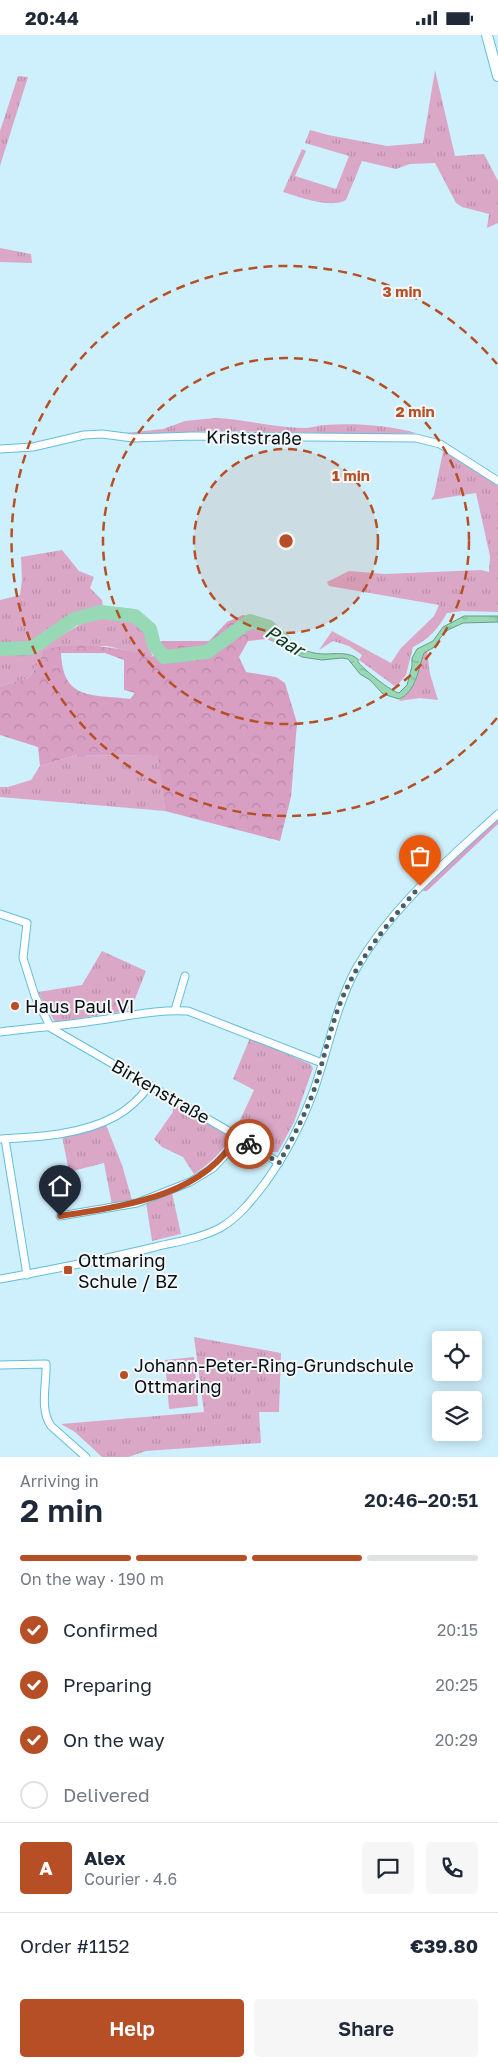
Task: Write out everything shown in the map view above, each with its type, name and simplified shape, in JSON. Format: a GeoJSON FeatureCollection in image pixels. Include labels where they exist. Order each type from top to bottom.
{"type":"FeatureCollection","features":[{"type":"Feature","properties":{"kind":"main road"},"geometry":{"type":"LineString","coordinates":[[487,35],[498,76]]}},
{"type":"Feature","properties":{"kind":"street","name":"Kriststraße"},"geometry":{"type":"LineString","coordinates":[[0,449],[33,447],[84,435],[102,434],[133,437],[416,438],[440,445],[498,481]]}},
{"type":"Feature","properties":{"kind":"street"},"geometry":{"type":"LineString","coordinates":[[0,1279],[27,1275],[183,1241],[220,1227],[242,1211],[279,1163],[301,1123],[344,994],[356,969],[378,935],[420,886],[498,813]]}},
{"type":"Feature","properties":{"kind":"street"},"geometry":{"type":"LineString","coordinates":[[0,914],[27,923],[23,959],[36,997],[50,1028]]}},
{"type":"Feature","properties":{"kind":"street"},"geometry":{"type":"LineString","coordinates":[[175,1010],[185,976]]}},
{"type":"Feature","properties":{"kind":"street"},"geometry":{"type":"LineString","coordinates":[[0,1032],[50,1028],[175,1010],[188,1011],[322,1063]]}},
{"type":"Feature","properties":{"kind":"street","name":"Birkenstraße"},"geometry":{"type":"LineString","coordinates":[[50,1028],[93,1051],[279,1163]]}},
{"type":"Feature","properties":{"kind":"street"},"geometry":{"type":"LineString","coordinates":[[27,1275],[3,1139],[46,1135],[94,1126],[117,1115],[139,1098],[150,1085]]}},
{"type":"Feature","properties":{"kind":"street"},"geometry":{"type":"LineString","coordinates":[[60,1216],[138,1203],[190,1182],[213,1168],[229,1151],[237,1136]]}},
{"type":"Feature","properties":{"kind":"street"},"geometry":{"type":"LineString","coordinates":[[0,1365],[46,1364],[44,1404],[47,1421],[50,1426],[86,1457]]}},
{"type":"Feature","properties":{"kind":"green space"},"geometry":{"type":"Polygon","coordinates":[[[435,70],[455,156],[484,154],[498,181],[498,223],[487,228],[489,214],[462,207],[456,203],[435,163],[410,164],[396,169],[362,161],[346,200],[340,202],[324,203],[283,192],[302,149],[306,151],[295,176],[336,189],[349,156],[305,143],[310,130],[387,146],[423,143],[435,70]]]}},
{"type":"Feature","properties":{"kind":"green space"},"geometry":{"type":"Polygon","coordinates":[[[18,76],[28,77],[0,166],[0,131],[18,76]]]}},
{"type":"Feature","properties":{"kind":"green space"},"geometry":{"type":"Polygon","coordinates":[[[0,248],[31,254],[32,263],[0,262],[0,248]]]}},
{"type":"Feature","properties":{"kind":"green space"},"geometry":{"type":"Polygon","coordinates":[[[215,418],[294,428],[336,424],[371,425],[416,433],[215,431],[125,433],[163,429],[185,421],[215,418]]]}},
{"type":"Feature","properties":{"kind":"green space"},"geometry":{"type":"Polygon","coordinates":[[[443,452],[449,453],[498,486],[498,612],[462,611],[447,613],[433,633],[413,647],[406,675],[396,687],[359,660],[362,655],[349,646],[333,641],[319,650],[332,631],[391,663],[401,648],[434,616],[439,605],[329,586],[327,582],[349,571],[385,574],[481,570],[489,572],[490,556],[476,493],[431,500],[434,495],[443,452]]]}},
{"type":"Feature","properties":{"kind":"green space"},"geometry":{"type":"Polygon","coordinates":[[[62,550],[79,571],[94,577],[90,588],[102,600],[103,608],[74,616],[33,643],[0,644],[0,600],[20,595],[22,580],[21,557],[62,550]]]}},
{"type":"Feature","properties":{"kind":"green space"},"geometry":{"type":"Polygon","coordinates":[[[102,615],[126,617],[142,625],[153,657],[107,646],[43,650],[40,661],[29,678],[0,686],[0,655],[38,652],[55,639],[88,620],[102,615]]]}},
{"type":"Feature","properties":{"kind":"green space"},"geometry":{"type":"Polygon","coordinates":[[[243,615],[266,619],[275,628],[269,631],[284,647],[267,639],[248,641],[239,657],[246,672],[276,677],[285,683],[297,723],[291,797],[280,841],[165,811],[158,756],[77,755],[40,766],[38,747],[0,735],[0,686],[29,678],[40,661],[43,650],[56,647],[98,646],[126,650],[153,657],[161,641],[209,641],[227,622],[243,615]],[[61,653],[63,669],[67,680],[82,692],[92,695],[130,699],[135,693],[124,690],[124,660],[105,653],[61,653]]]}},
{"type":"Feature","properties":{"kind":"green space"},"geometry":{"type":"Polygon","coordinates":[[[427,651],[430,674],[438,700],[420,698],[399,701],[415,683],[424,653],[427,651]]]}},
{"type":"Feature","properties":{"kind":"green space"},"geometry":{"type":"Polygon","coordinates":[[[77,755],[159,756],[165,811],[0,797],[0,787],[8,787],[31,780],[40,766],[77,755]]]}},
{"type":"Feature","properties":{"kind":"green space"},"geometry":{"type":"Polygon","coordinates":[[[498,817],[498,824],[427,891],[423,891],[425,886],[498,817]]]}},
{"type":"Feature","properties":{"kind":"green space"},"geometry":{"type":"Polygon","coordinates":[[[102,951],[146,971],[135,999],[127,1011],[55,1022],[38,992],[82,985],[102,951]]]}},
{"type":"Feature","properties":{"kind":"green space"},"geometry":{"type":"Polygon","coordinates":[[[250,1038],[310,1064],[313,1068],[294,1122],[278,1152],[271,1152],[235,1131],[254,1090],[233,1079],[250,1038]]]}},
{"type":"Feature","properties":{"kind":"green space"},"geometry":{"type":"Polygon","coordinates":[[[172,1102],[230,1137],[215,1158],[194,1174],[183,1157],[162,1147],[154,1139],[173,1112],[172,1102]]]}},
{"type":"Feature","properties":{"kind":"green space"},"geometry":{"type":"Polygon","coordinates":[[[106,1125],[122,1165],[132,1200],[112,1205],[104,1163],[69,1172],[62,1136],[106,1125]]]}},
{"type":"Feature","properties":{"kind":"green space"},"geometry":{"type":"Polygon","coordinates":[[[172,1193],[181,1234],[152,1241],[146,1202],[172,1193]]]}},
{"type":"Feature","properties":{"kind":"green space"},"geometry":{"type":"Polygon","coordinates":[[[194,1337],[281,1353],[279,1412],[259,1412],[261,1443],[146,1451],[128,1457],[102,1457],[75,1432],[61,1424],[204,1412],[194,1337]]]}},
{"type":"Feature","properties":{"kind":"green space"},"geometry":{"type":"Polygon","coordinates":[[[194,1357],[198,1406],[169,1409],[165,1360],[194,1357]]]}},
{"type":"Feature","properties":{"kind":"water"},"geometry":{"type":"Polygon","coordinates":[[[464,616],[498,616],[498,622],[463,623],[448,630],[440,638],[438,645],[424,653],[413,686],[405,696],[399,699],[383,694],[370,680],[360,674],[348,659],[322,660],[302,657],[284,647],[268,631],[275,628],[291,642],[310,652],[352,655],[372,675],[390,689],[399,693],[407,685],[412,658],[417,649],[433,641],[443,627],[464,616]]]}},
{"type":"Feature","properties":{"kind":"waterway","name":"Paar"},"geometry":{"type":"LineString","coordinates":[[0,649],[32,648],[74,619],[101,612],[135,616],[150,629],[154,645],[164,657],[207,652],[250,621],[269,627],[284,641]]}},
{"type":"Feature","properties":{"kind":"way so far"},"geometry":{"type":"LineString","coordinates":[[249,1144],[279,1163],[301,1123],[344,994],[356,969],[378,935],[420,886]]}},
{"type":"Feature","properties":{"kind":"place","name":"Haus Paul VI"},"geometry":{"type":"Point","coordinates":[15,1006]}},
{"type":"Feature","properties":{"kind":"place","name":"Ottmaring Schule / BZ"},"geometry":{"type":"Point","coordinates":[68,1270]}},
{"type":"Feature","properties":{"kind":"place","name":"Johann-Peter-Ring-Grundschule Ottmaring"},"geometry":{"type":"Point","coordinates":[124,1375]}},
{"type":"Feature","properties":{"kind":"route"},"geometry":{"type":"LineString","coordinates":[[60,1216],[138,1203],[190,1182],[213,1168],[229,1151],[237,1136],[249,1144]]}}]}
